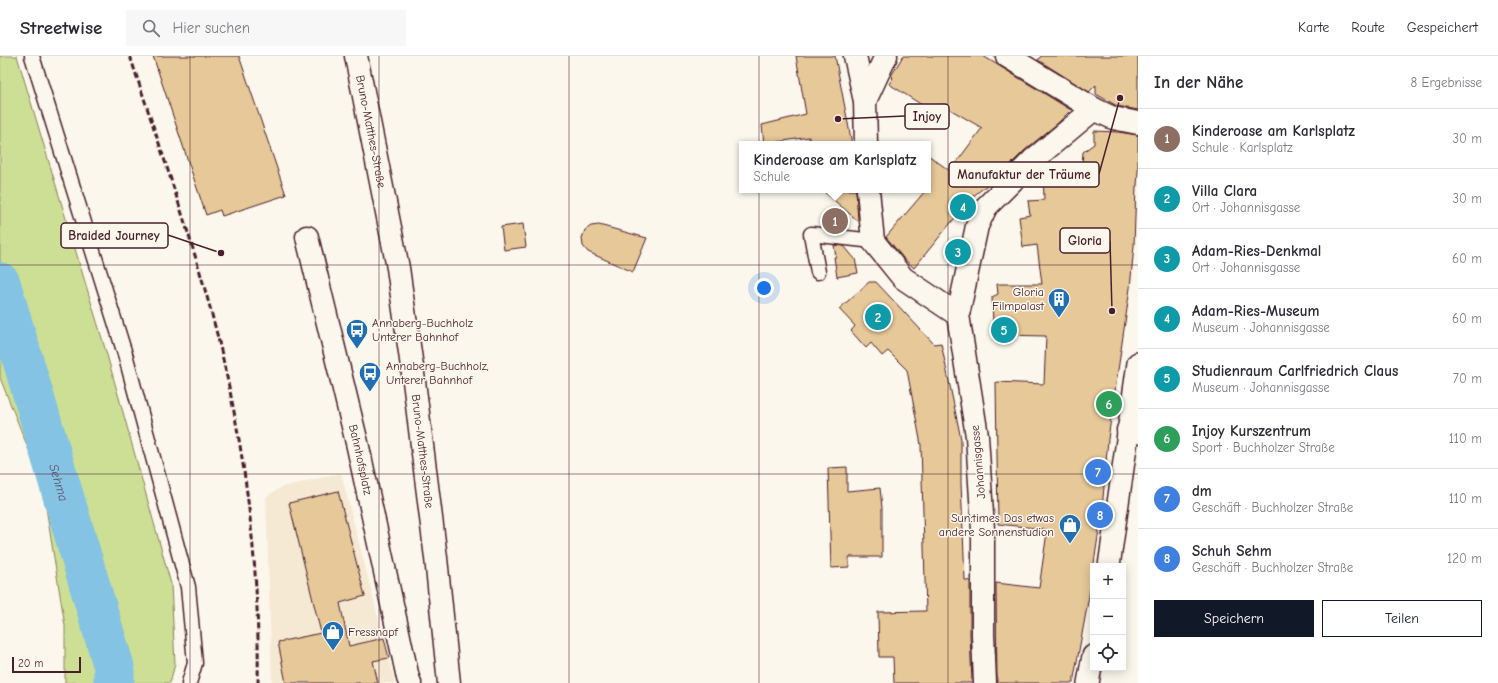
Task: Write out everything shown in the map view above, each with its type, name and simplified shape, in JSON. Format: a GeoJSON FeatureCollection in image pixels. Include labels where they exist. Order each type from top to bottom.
{"type":"FeatureCollection","features":[{"type":"Feature","properties":{"kind":"street","name":"Bruno-Matthes-Straße"},"geometry":{"type":"LineString","coordinates":[[356,56],[398,268],[435,550],[449,683]]}},
{"type":"Feature","properties":{"kind":"street"},"geometry":{"type":"LineString","coordinates":[[855,56],[865,101],[866,141]]}},
{"type":"Feature","properties":{"kind":"street"},"geometry":{"type":"LineString","coordinates":[[865,101],[886,56]]}},
{"type":"Feature","properties":{"kind":"street"},"geometry":{"type":"LineString","coordinates":[[1007,56],[1094,109],[1112,118],[1138,123]]}},
{"type":"Feature","properties":{"kind":"street","name":"Johannisgasse"},"geometry":{"type":"LineString","coordinates":[[985,683],[983,635],[983,530],[977,436],[958,315],[977,226],[986,207],[1033,160],[1094,109]]}},
{"type":"Feature","properties":{"kind":"street"},"geometry":{"type":"LineString","coordinates":[[868,193],[873,241],[903,278],[958,315]]}},
{"type":"Feature","properties":{"kind":"street","name":"Bahnhofsplatz"},"geometry":{"type":"LineString","coordinates":[[307,237],[358,447],[408,681]]}},
{"type":"Feature","properties":{"kind":"street"},"geometry":{"type":"LineString","coordinates":[[1110,563],[1133,431],[1138,363]]}},
{"type":"Feature","properties":{"kind":"street"},"geometry":{"type":"LineString","coordinates":[[1088,683],[1090,671]]}},
{"type":"Feature","properties":{"kind":"lane"},"geometry":{"type":"LineString","coordinates":[[32,56],[125,354],[188,587],[195,663],[189,683]]}},
{"type":"Feature","properties":{"kind":"lane"},"geometry":{"type":"LineString","coordinates":[[818,272],[811,234],[873,241]]}},
{"type":"Feature","properties":{"kind":"shaded area"},"geometry":{"type":"Polygon","coordinates":[[[341,473],[395,683],[272,683],[266,497],[282,487],[341,473]]]}},
{"type":"Feature","properties":{"kind":"green space"},"geometry":{"type":"Polygon","coordinates":[[[0,56],[17,56],[107,355],[171,584],[175,664],[170,683],[65,683],[65,626],[42,483],[0,378],[0,56]]]}},
{"type":"Feature","properties":{"kind":"building"},"geometry":{"type":"Polygon","coordinates":[[[153,56],[239,56],[286,195],[222,216],[220,210],[206,215],[153,56]]]}},
{"type":"Feature","properties":{"kind":"building"},"geometry":{"type":"Polygon","coordinates":[[[796,56],[835,56],[851,141],[810,141],[809,137],[783,141],[764,141],[762,125],[806,114],[796,56]]]}},
{"type":"Feature","properties":{"kind":"building"},"geometry":{"type":"Polygon","coordinates":[[[903,56],[983,56],[1071,110],[1058,123],[1025,150],[1000,175],[958,208],[963,208],[914,268],[904,259],[886,237],[923,193],[931,193],[931,157],[950,171],[982,128],[941,104],[936,114],[889,84],[893,78],[891,76],[903,56]]]}},
{"type":"Feature","properties":{"kind":"building"},"geometry":{"type":"Polygon","coordinates":[[[1041,56],[1138,56],[1138,110],[1117,106],[1096,94],[1096,85],[1089,92],[1038,60],[1041,56]]]}},
{"type":"Feature","properties":{"kind":"building"},"geometry":{"type":"Polygon","coordinates":[[[1094,131],[1138,135],[1138,171],[1130,288],[1108,439],[1102,510],[1094,563],[1090,563],[1089,596],[1073,683],[997,683],[996,583],[1039,588],[1047,532],[1045,529],[998,524],[996,382],[1044,384],[1046,336],[999,335],[999,327],[993,324],[992,297],[998,294],[997,284],[1042,284],[1037,245],[1023,247],[1019,217],[1030,215],[1028,201],[1044,200],[1043,168],[1047,165],[1082,164],[1083,152],[1094,144],[1094,131]]]}},
{"type":"Feature","properties":{"kind":"building"},"geometry":{"type":"Polygon","coordinates":[[[825,193],[856,193],[858,221],[825,193]]]}},
{"type":"Feature","properties":{"kind":"building"},"geometry":{"type":"Polygon","coordinates":[[[523,224],[526,247],[504,250],[501,227],[523,224]]]}},
{"type":"Feature","properties":{"kind":"building"},"geometry":{"type":"Polygon","coordinates":[[[599,225],[647,238],[633,272],[588,252],[583,246],[582,238],[585,230],[591,226],[599,225]]]}},
{"type":"Feature","properties":{"kind":"building"},"geometry":{"type":"Polygon","coordinates":[[[834,245],[844,246],[855,259],[858,273],[837,277],[834,245]]]}},
{"type":"Feature","properties":{"kind":"building"},"geometry":{"type":"Polygon","coordinates":[[[869,282],[876,282],[934,344],[941,343],[961,439],[961,483],[965,580],[970,581],[972,683],[894,683],[893,657],[879,657],[878,612],[926,611],[921,445],[907,370],[888,351],[882,356],[871,343],[866,348],[851,331],[855,326],[839,309],[869,282]]]}},
{"type":"Feature","properties":{"kind":"building"},"geometry":{"type":"Polygon","coordinates":[[[847,467],[847,491],[880,488],[882,508],[882,557],[849,557],[849,567],[831,568],[828,468],[847,467]]]}},
{"type":"Feature","properties":{"kind":"building"},"geometry":{"type":"Polygon","coordinates":[[[338,491],[365,596],[340,603],[349,646],[384,638],[389,658],[373,661],[378,683],[286,683],[278,642],[321,633],[289,503],[338,491]]]}},
{"type":"Feature","properties":{"kind":"waterway","name":"Sehma"},"geometry":{"type":"LineString","coordinates":[[0,283],[114,667],[114,683]]}},
{"type":"Feature","properties":{"kind":"railway"},"geometry":{"type":"LineString","coordinates":[[130,56],[198,264],[217,334],[236,420],[249,507],[253,551],[258,639],[258,683]]}},
{"type":"Feature","properties":{"kind":"place","name":"Manufaktur der Träume"},"geometry":{"type":"Point","coordinates":[1120,98]}},
{"type":"Feature","properties":{"kind":"place","name":"Injoy"},"geometry":{"type":"Point","coordinates":[838,119]}},
{"type":"Feature","properties":{"kind":"place","name":"Adam-Ries-Museum"},"geometry":{"type":"Point","coordinates":[963,207]}},
{"type":"Feature","properties":{"kind":"place","name":"Kinderoase am Karlsplatz"},"geometry":{"type":"Point","coordinates":[835,221]}},
{"type":"Feature","properties":{"kind":"place","name":"Adam-Ries-Denkmal"},"geometry":{"type":"Point","coordinates":[958,252]}},
{"type":"Feature","properties":{"kind":"place","name":"Braided Journey"},"geometry":{"type":"Point","coordinates":[221,253]}},
{"type":"Feature","properties":{"kind":"place","name":"Gloria"},"geometry":{"type":"Point","coordinates":[1112,311]}},
{"type":"Feature","properties":{"kind":"place","name":"Villa Clara"},"geometry":{"type":"Point","coordinates":[878,317]}},
{"type":"Feature","properties":{"kind":"place","name":"Gloria Filmpalast"},"geometry":{"type":"Point","coordinates":[1059,318]}},
{"type":"Feature","properties":{"kind":"place","name":"Studienraum Carlfriedrich Claus"},"geometry":{"type":"Point","coordinates":[1004,330]}},
{"type":"Feature","properties":{"kind":"place","name":"Annaberg-Buchholz Unterer Bahnhof"},"geometry":{"type":"Point","coordinates":[357,350]}},
{"type":"Feature","properties":{"kind":"place","name":"Annaberg-Buchholz, Unterer Bahnhof"},"geometry":{"type":"Point","coordinates":[370,392]}},
{"type":"Feature","properties":{"kind":"place","name":"Injoy Kurszentrum"},"geometry":{"type":"Point","coordinates":[1109,404]}},
{"type":"Feature","properties":{"kind":"place","name":"dm"},"geometry":{"type":"Point","coordinates":[1098,472]}},
{"type":"Feature","properties":{"kind":"place","name":"Schuh Sehm"},"geometry":{"type":"Point","coordinates":[1100,515]}},
{"type":"Feature","properties":{"kind":"place","name":"Sun:times Das etwas andere Sonnenstudion"},"geometry":{"type":"Point","coordinates":[1070,544]}},
{"type":"Feature","properties":{"kind":"place","name":"Fressnapf"},"geometry":{"type":"Point","coordinates":[333,652]}}]}
